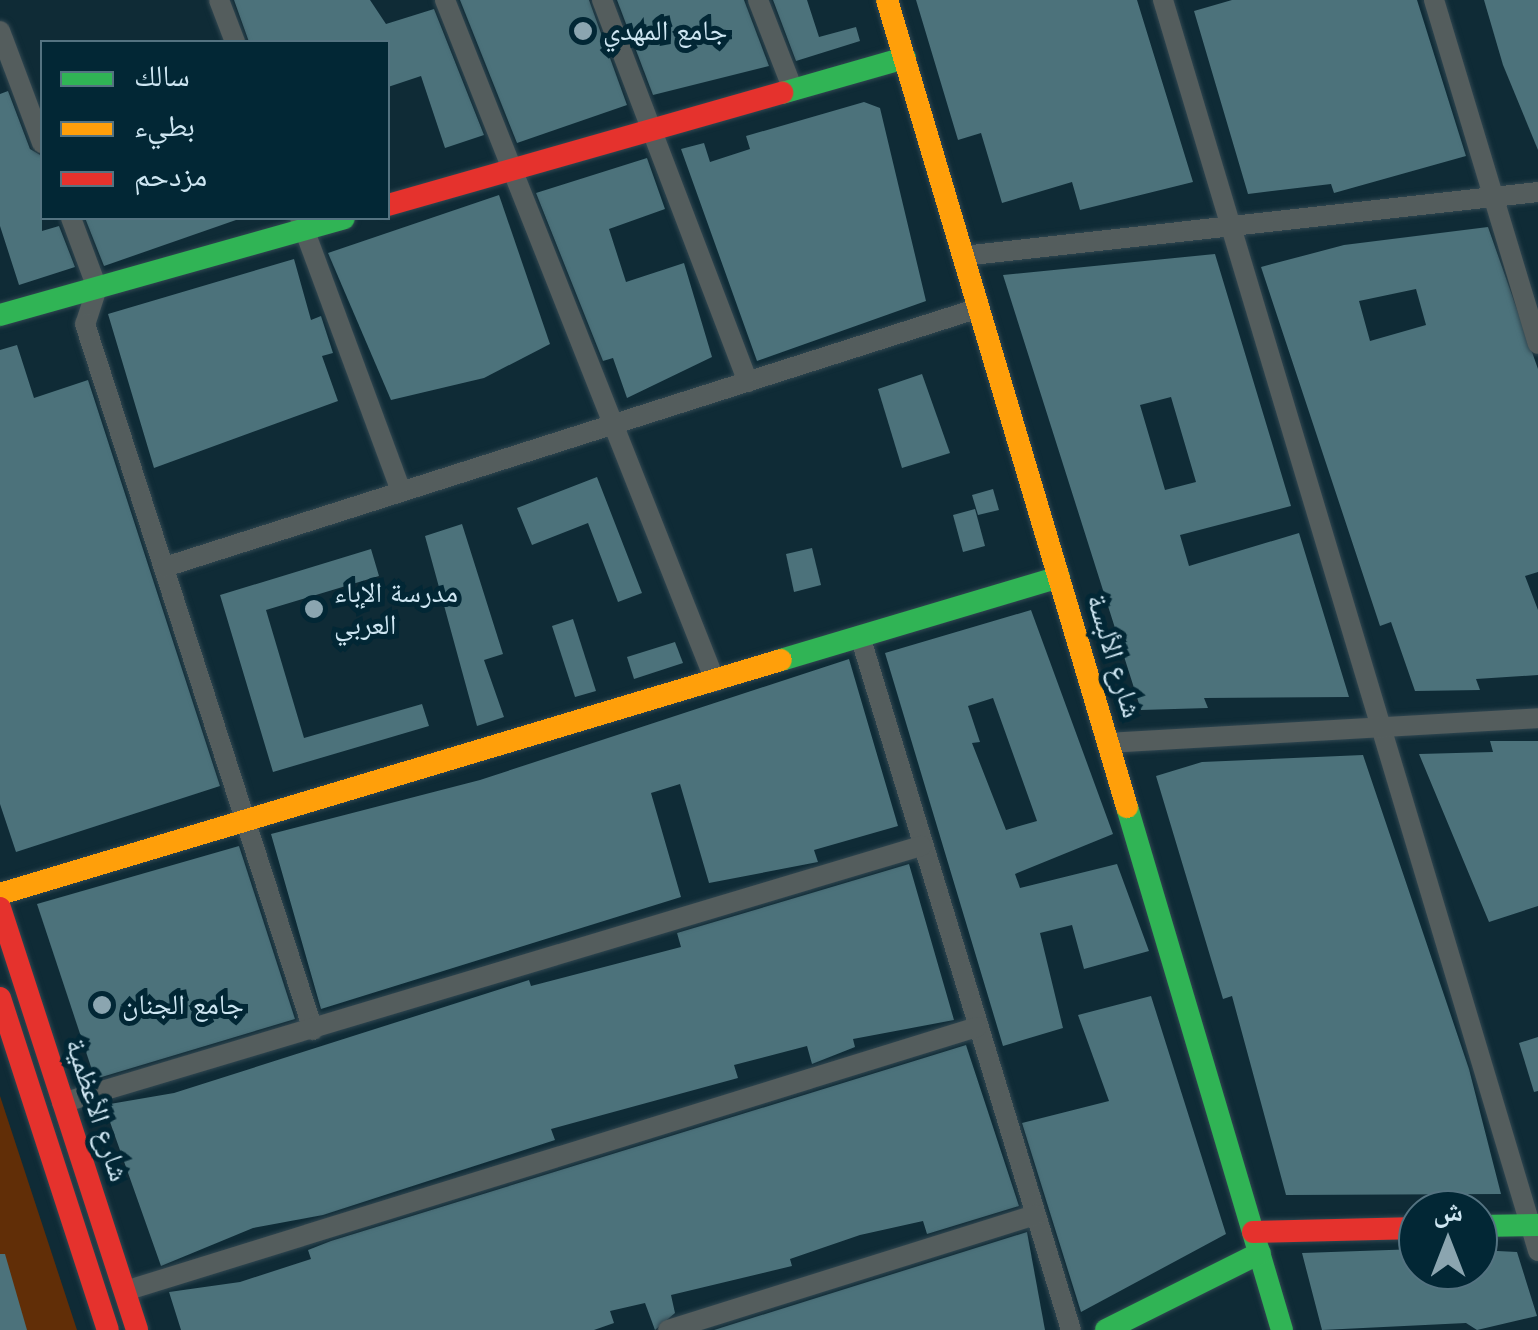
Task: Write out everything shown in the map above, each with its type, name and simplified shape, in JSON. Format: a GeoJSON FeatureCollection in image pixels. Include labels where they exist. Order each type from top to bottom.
{"type":"FeatureCollection","features":[{"type":"Feature","properties":{"kind":"street"},"geometry":{"type":"LineString","coordinates":[[220,0],[234,40]]}},
{"type":"Feature","properties":{"kind":"street"},"geometry":{"type":"LineString","coordinates":[[446,0],[715,680]]}},
{"type":"Feature","properties":{"kind":"street"},"geometry":{"type":"LineString","coordinates":[[602,0],[748,382]]}},
{"type":"Feature","properties":{"kind":"street"},"geometry":{"type":"LineString","coordinates":[[758,0],[793,90]]}},
{"type":"Feature","properties":{"kind":"street","name":"شارع الألبسة"},"geometry":{"type":"LineString","coordinates":[[887,0],[1282,1330]]}},
{"type":"Feature","properties":{"kind":"street"},"geometry":{"type":"LineString","coordinates":[[1163,0],[1534,1225],[1538,1251]]}},
{"type":"Feature","properties":{"kind":"street"},"geometry":{"type":"LineString","coordinates":[[1434,0],[1490,198],[1538,344]]}},
{"type":"Feature","properties":{"kind":"street"},"geometry":{"type":"LineString","coordinates":[[0,31],[40,138]]}},
{"type":"Feature","properties":{"kind":"street"},"geometry":{"type":"LineString","coordinates":[[390,204],[904,58]]}},
{"type":"Feature","properties":{"kind":"street"},"geometry":{"type":"LineString","coordinates":[[964,256],[1538,192]]}},
{"type":"Feature","properties":{"kind":"street"},"geometry":{"type":"LineString","coordinates":[[72,220],[97,288],[85,324],[249,820],[312,1030]]}},
{"type":"Feature","properties":{"kind":"street"},"geometry":{"type":"LineString","coordinates":[[0,315],[303,223],[401,492]]}},
{"type":"Feature","properties":{"kind":"street"},"geometry":{"type":"LineString","coordinates":[[165,567],[979,308]]}},
{"type":"Feature","properties":{"kind":"street"},"geometry":{"type":"LineString","coordinates":[[0,894],[1059,577]]}},
{"type":"Feature","properties":{"kind":"street"},"geometry":{"type":"LineString","coordinates":[[860,636],[1071,1330]]}},
{"type":"Feature","properties":{"kind":"street"},"geometry":{"type":"LineString","coordinates":[[1108,743],[1538,718]]}},
{"type":"Feature","properties":{"kind":"street"},"geometry":{"type":"LineString","coordinates":[[62,1103],[921,846]]}},
{"type":"Feature","properties":{"kind":"street","name":"شارع الأعظمية"},"geometry":{"type":"LineString","coordinates":[[0,908],[138,1330]]}},
{"type":"Feature","properties":{"kind":"street"},"geometry":{"type":"LineString","coordinates":[[0,998],[108,1330]]}},
{"type":"Feature","properties":{"kind":"street"},"geometry":{"type":"LineString","coordinates":[[125,1291],[977,1027]]}},
{"type":"Feature","properties":{"kind":"street"},"geometry":{"type":"LineString","coordinates":[[668,1330],[1035,1215]]}},
{"type":"Feature","properties":{"kind":"street"},"geometry":{"type":"LineString","coordinates":[[1498,1226],[1534,1225]]}},
{"type":"Feature","properties":{"kind":"street"},"geometry":{"type":"LineString","coordinates":[[1106,1330],[1257,1242],[1398,1230]]}},
{"type":"Feature","properties":{"kind":"shaded area"},"geometry":{"type":"Polygon","coordinates":[[[0,1096],[77,1330],[0,1330],[0,1096]]]}},
{"type":"Feature","properties":{"kind":"building"},"geometry":{"type":"Polygon","coordinates":[[[234,0],[370,0],[386,24],[434,9],[484,135],[445,148],[421,76],[390,86],[390,40],[248,40],[234,0]]]}},
{"type":"Feature","properties":{"kind":"building"},"geometry":{"type":"Polygon","coordinates":[[[460,0],[589,0],[627,105],[517,143],[460,0]]]}},
{"type":"Feature","properties":{"kind":"building"},"geometry":{"type":"Polygon","coordinates":[[[617,0],[744,0],[769,66],[653,95],[617,0]]]}},
{"type":"Feature","properties":{"kind":"building"},"geometry":{"type":"Polygon","coordinates":[[[773,0],[807,0],[819,37],[856,27],[860,41],[796,61],[773,0]]]}},
{"type":"Feature","properties":{"kind":"building"},"geometry":{"type":"Polygon","coordinates":[[[916,0],[1137,0],[1193,182],[1080,210],[1072,182],[1002,203],[981,133],[958,140],[916,0]]]}},
{"type":"Feature","properties":{"kind":"building"},"geometry":{"type":"Polygon","coordinates":[[[1232,0],[1417,0],[1466,156],[1334,193],[1331,184],[1248,194],[1194,11],[1232,0]]]}},
{"type":"Feature","properties":{"kind":"building"},"geometry":{"type":"Polygon","coordinates":[[[1484,0],[1538,0],[1538,150],[1503,65],[1484,0]]]}},
{"type":"Feature","properties":{"kind":"building"},"geometry":{"type":"Polygon","coordinates":[[[8,91],[30,149],[40,155],[42,231],[59,226],[75,267],[19,285],[0,226],[0,94],[8,91]]]}},
{"type":"Feature","properties":{"kind":"building"},"geometry":{"type":"Polygon","coordinates":[[[864,102],[880,108],[926,301],[757,361],[681,149],[704,143],[710,162],[750,149],[746,136],[864,102]]]}},
{"type":"Feature","properties":{"kind":"building"},"geometry":{"type":"Polygon","coordinates":[[[647,158],[665,209],[609,229],[626,282],[684,263],[712,357],[627,398],[613,358],[603,361],[536,193],[647,158]]]}},
{"type":"Feature","properties":{"kind":"building"},"geometry":{"type":"Polygon","coordinates":[[[499,195],[550,344],[484,378],[391,400],[328,253],[499,195]]]}},
{"type":"Feature","properties":{"kind":"building"},"geometry":{"type":"Polygon","coordinates":[[[86,220],[236,220],[104,266],[86,220]]]}},
{"type":"Feature","properties":{"kind":"building"},"geometry":{"type":"Polygon","coordinates":[[[1488,227],[1538,369],[1538,572],[1525,576],[1538,610],[1538,675],[1476,679],[1480,690],[1415,691],[1391,622],[1380,626],[1261,267],[1344,245],[1488,227]],[[1416,289],[1359,301],[1370,341],[1426,325],[1416,289]]]}},
{"type":"Feature","properties":{"kind":"building"},"geometry":{"type":"Polygon","coordinates":[[[1215,254],[1291,506],[1180,535],[1189,566],[1299,533],[1349,697],[1204,698],[1208,708],[1141,710],[1003,275],[1215,254]],[[1171,397],[1140,405],[1165,490],[1196,482],[1171,397]]]}},
{"type":"Feature","properties":{"kind":"building"},"geometry":{"type":"Polygon","coordinates":[[[294,259],[311,320],[321,316],[333,353],[322,356],[338,401],[154,468],[108,314],[294,259]]]}},
{"type":"Feature","properties":{"kind":"building"},"geometry":{"type":"Polygon","coordinates":[[[17,345],[34,398],[88,380],[220,786],[16,852],[0,804],[0,350],[17,345]]]}},
{"type":"Feature","properties":{"kind":"building"},"geometry":{"type":"Polygon","coordinates":[[[922,374],[950,453],[902,468],[878,389],[922,374]]]}},
{"type":"Feature","properties":{"kind":"building"},"geometry":{"type":"Polygon","coordinates":[[[597,477],[642,593],[618,602],[588,523],[532,545],[517,508],[597,477]]]}},
{"type":"Feature","properties":{"kind":"building"},"geometry":{"type":"Polygon","coordinates":[[[993,489],[999,510],[978,515],[972,495],[993,489]]]}},
{"type":"Feature","properties":{"kind":"building"},"geometry":{"type":"Polygon","coordinates":[[[975,509],[985,546],[963,552],[953,515],[975,509]]]}},
{"type":"Feature","properties":{"kind":"building"},"geometry":{"type":"Polygon","coordinates":[[[462,524],[503,654],[484,660],[504,717],[477,726],[425,536],[462,524]]]}},
{"type":"Feature","properties":{"kind":"building"},"geometry":{"type":"Polygon","coordinates":[[[812,548],[821,585],[794,592],[786,554],[812,548]]]}},
{"type":"Feature","properties":{"kind":"building"},"geometry":{"type":"Polygon","coordinates":[[[371,549],[379,576],[266,610],[304,738],[422,704],[429,726],[273,772],[220,595],[371,549]]]}},
{"type":"Feature","properties":{"kind":"building"},"geometry":{"type":"Polygon","coordinates":[[[1031,610],[1113,834],[1015,874],[1020,888],[1117,864],[1149,951],[1084,969],[1072,925],[1040,933],[1063,1028],[1003,1046],[885,653],[1031,610]],[[993,698],[968,706],[980,742],[972,743],[1006,830],[1037,821],[993,698]]]}},
{"type":"Feature","properties":{"kind":"building"},"geometry":{"type":"Polygon","coordinates":[[[573,619],[596,691],[575,697],[552,626],[573,619]]]}},
{"type":"Feature","properties":{"kind":"building"},"geometry":{"type":"Polygon","coordinates":[[[675,642],[683,663],[634,679],[627,657],[675,642]]]}},
{"type":"Feature","properties":{"kind":"building"},"geometry":{"type":"Polygon","coordinates":[[[849,659],[898,826],[814,850],[818,862],[709,883],[680,784],[651,793],[681,897],[321,1009],[271,834],[480,780],[849,659]]]}},
{"type":"Feature","properties":{"kind":"building"},"geometry":{"type":"Polygon","coordinates":[[[1490,741],[1538,741],[1538,906],[1489,922],[1419,754],[1493,752],[1490,741]]]}},
{"type":"Feature","properties":{"kind":"building"},"geometry":{"type":"Polygon","coordinates":[[[1363,755],[1469,1069],[1501,1194],[1498,1190],[1398,1190],[1398,1194],[1286,1195],[1232,996],[1223,999],[1156,776],[1202,762],[1363,755]]]}},
{"type":"Feature","properties":{"kind":"building"},"geometry":{"type":"Polygon","coordinates":[[[239,846],[295,1019],[95,1079],[37,904],[239,846]]]}},
{"type":"Feature","properties":{"kind":"building"},"geometry":{"type":"Polygon","coordinates":[[[909,864],[954,1020],[853,1039],[855,1047],[812,1064],[807,1046],[734,1065],[738,1078],[551,1129],[555,1140],[323,1215],[253,1228],[161,1266],[104,1105],[174,1093],[529,980],[531,986],[681,947],[677,933],[909,864]]]}},
{"type":"Feature","properties":{"kind":"building"},"geometry":{"type":"Polygon","coordinates":[[[1151,996],[1226,1234],[1081,1312],[1022,1123],[1109,1101],[1078,1015],[1151,996]]]}},
{"type":"Feature","properties":{"kind":"building"},"geometry":{"type":"Polygon","coordinates":[[[1538,1037],[1538,1091],[1534,1092],[1519,1043],[1538,1037]]]}},
{"type":"Feature","properties":{"kind":"building"},"geometry":{"type":"Polygon","coordinates":[[[966,1045],[1019,1206],[927,1234],[923,1221],[860,1235],[790,1259],[792,1266],[671,1295],[675,1313],[655,1330],[645,1303],[610,1311],[614,1323],[594,1330],[181,1330],[169,1292],[240,1282],[311,1259],[308,1250],[331,1241],[966,1045]]]}},
{"type":"Feature","properties":{"kind":"building"},"geometry":{"type":"Polygon","coordinates":[[[1027,1232],[1045,1330],[714,1330],[1027,1232]]]}},
{"type":"Feature","properties":{"kind":"building"},"geometry":{"type":"Polygon","coordinates":[[[1398,1250],[1398,1290],[1498,1290],[1498,1251],[1517,1252],[1537,1316],[1477,1330],[1466,1323],[1322,1330],[1302,1253],[1398,1250]]]}},
{"type":"Feature","properties":{"kind":"building"},"geometry":{"type":"Polygon","coordinates":[[[0,1254],[5,1254],[27,1330],[0,1330],[0,1254]]]}},
{"type":"Feature","properties":{"kind":"traffic: fast"},"geometry":{"type":"LineString","coordinates":[[782,93],[905,58]]}},
{"type":"Feature","properties":{"kind":"traffic: fast"},"geometry":{"type":"LineString","coordinates":[[0,315],[337,220]]}},
{"type":"Feature","properties":{"kind":"traffic: fast"},"geometry":{"type":"LineString","coordinates":[[781,660],[1059,577]]}},
{"type":"Feature","properties":{"kind":"traffic: fast"},"geometry":{"type":"LineString","coordinates":[[1127,807],[1282,1330]]}},
{"type":"Feature","properties":{"kind":"traffic: fast"},"geometry":{"type":"LineString","coordinates":[[1498,1226],[1538,1225]]}},
{"type":"Feature","properties":{"kind":"traffic: fast"},"geometry":{"type":"LineString","coordinates":[[1106,1330],[1260,1253]]}},
{"type":"Feature","properties":{"kind":"traffic: slow"},"geometry":{"type":"LineString","coordinates":[[887,0],[1127,807]]}},
{"type":"Feature","properties":{"kind":"traffic: slow"},"geometry":{"type":"LineString","coordinates":[[0,894],[781,660]]}},
{"type":"Feature","properties":{"kind":"traffic: jam"},"geometry":{"type":"LineString","coordinates":[[390,204],[782,93]]}},
{"type":"Feature","properties":{"kind":"traffic: jam"},"geometry":{"type":"LineString","coordinates":[[0,908],[137,1330]]}},
{"type":"Feature","properties":{"kind":"traffic: jam"},"geometry":{"type":"LineString","coordinates":[[0,998],[108,1330]]}},
{"type":"Feature","properties":{"kind":"traffic: jam"},"geometry":{"type":"LineString","coordinates":[[1253,1232],[1398,1228]]}},
{"type":"Feature","properties":{"kind":"place","name":"جامع المهدي"},"geometry":{"type":"Point","coordinates":[583,31]}},
{"type":"Feature","properties":{"kind":"place","name":"مدرسة الإباء العربي"},"geometry":{"type":"Point","coordinates":[314,609]}},
{"type":"Feature","properties":{"kind":"place","name":"جامع الجنان"},"geometry":{"type":"Point","coordinates":[102,1005]}}]}
